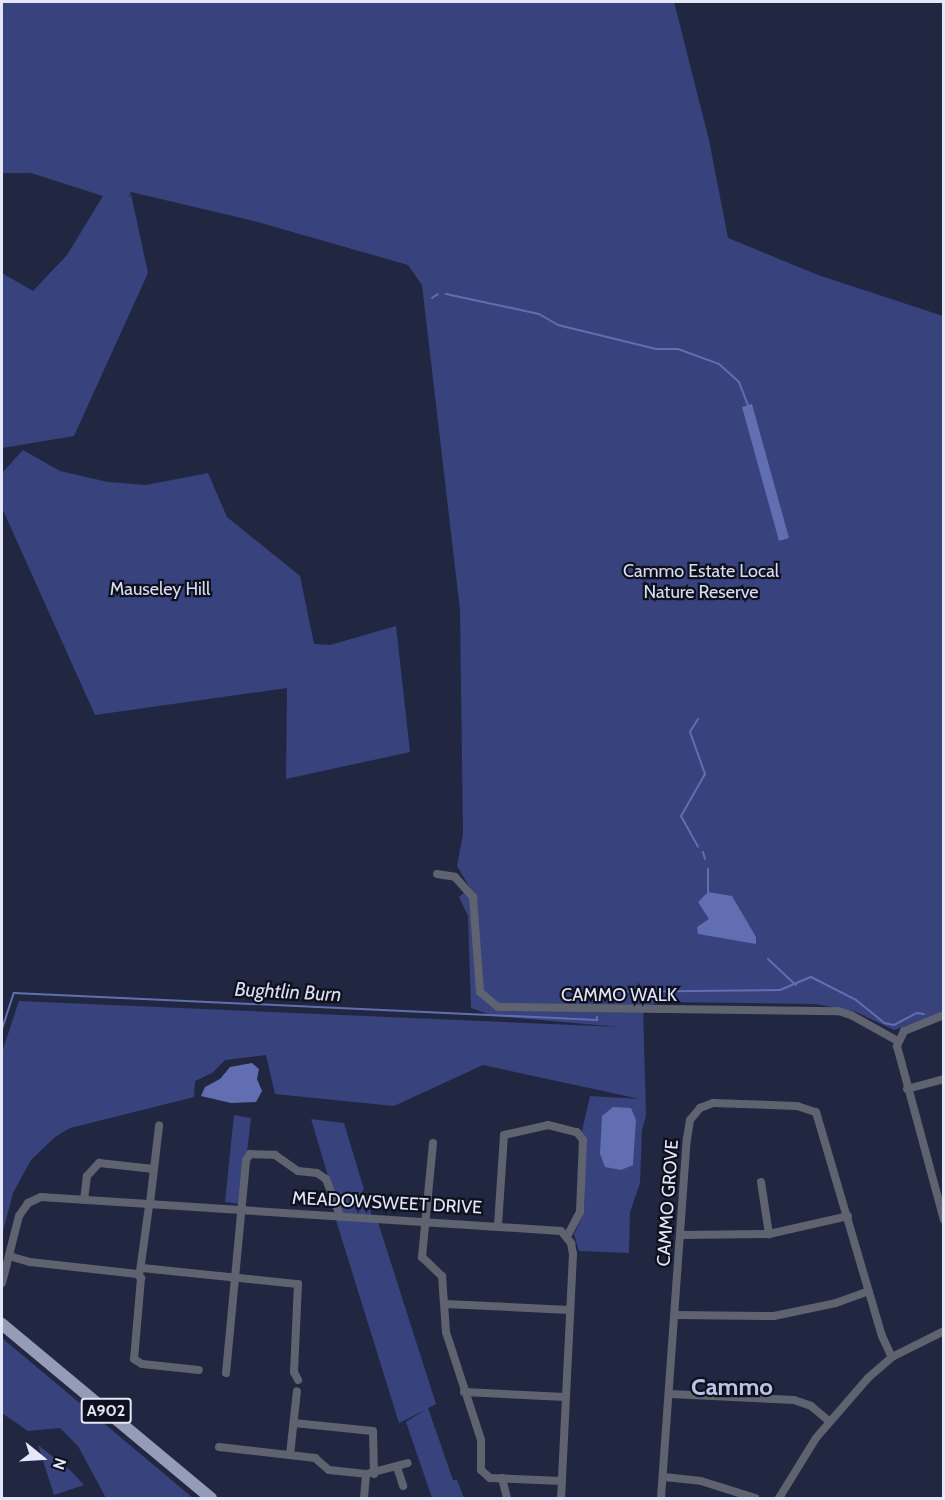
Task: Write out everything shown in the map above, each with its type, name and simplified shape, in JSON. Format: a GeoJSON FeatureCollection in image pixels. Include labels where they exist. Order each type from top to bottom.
{"type":"FeatureCollection","features":[{"type":"Feature","properties":{"kind":"main road","name":"A902"},"geometry":{"type":"LineString","coordinates":[[2,1324],[211,1498]]}},
{"type":"Feature","properties":{"kind":"street","name":"CAMMO WALK"},"geometry":{"type":"LineString","coordinates":[[436,873],[455,877],[473,897],[480,992],[498,1006],[838,1011],[851,1015],[898,1041]]}},
{"type":"Feature","properties":{"kind":"street"},"geometry":{"type":"LineString","coordinates":[[944,1015],[904,1031],[898,1041],[908,1089],[944,1220]]}},
{"type":"Feature","properties":{"kind":"street"},"geometry":{"type":"LineString","coordinates":[[908,1089],[944,1079]]}},
{"type":"Feature","properties":{"kind":"street","name":"CAMMO GROVE"},"geometry":{"type":"LineString","coordinates":[[661,1498],[688,1128],[700,1108],[713,1103],[797,1106],[816,1112],[869,1292],[892,1356]]}},
{"type":"Feature","properties":{"kind":"street"},"geometry":{"type":"LineString","coordinates":[[498,1225],[504,1135],[548,1125],[577,1132],[583,1140],[580,1212],[567,1236],[573,1254],[561,1498]]}},
{"type":"Feature","properties":{"kind":"street"},"geometry":{"type":"LineString","coordinates":[[159,1126],[139,1271],[141,1278],[134,1359],[142,1364],[199,1370]]}},
{"type":"Feature","properties":{"kind":"street"},"geometry":{"type":"LineString","coordinates":[[433,1143],[422,1257],[442,1276],[446,1332],[481,1440],[481,1470],[490,1478],[562,1480]]}},
{"type":"Feature","properties":{"kind":"street"},"geometry":{"type":"LineString","coordinates":[[226,1373],[246,1160],[255,1152],[275,1155],[293,1169],[317,1173],[326,1179],[340,1216]]}},
{"type":"Feature","properties":{"kind":"street"},"geometry":{"type":"LineString","coordinates":[[84,1200],[87,1176],[99,1163],[154,1169]]}},
{"type":"Feature","properties":{"kind":"street"},"geometry":{"type":"LineString","coordinates":[[761,1182],[769,1234]]}},
{"type":"Feature","properties":{"kind":"street","name":"MEADOWSWEET DRIVE"},"geometry":{"type":"LineString","coordinates":[[2,1283],[19,1216],[28,1203],[41,1197],[551,1228],[567,1236]]}},
{"type":"Feature","properties":{"kind":"street"},"geometry":{"type":"LineString","coordinates":[[681,1236],[769,1234],[848,1216]]}},
{"type":"Feature","properties":{"kind":"street"},"geometry":{"type":"LineString","coordinates":[[9,1256],[30,1262],[298,1284],[294,1372],[298,1380]]}},
{"type":"Feature","properties":{"kind":"street"},"geometry":{"type":"LineString","coordinates":[[675,1315],[774,1316],[836,1303],[869,1292]]}},
{"type":"Feature","properties":{"kind":"street"},"geometry":{"type":"LineString","coordinates":[[445,1304],[570,1310]]}},
{"type":"Feature","properties":{"kind":"street"},"geometry":{"type":"LineString","coordinates":[[779,1498],[830,1421],[892,1356],[944,1331]]}},
{"type":"Feature","properties":{"kind":"street"},"geometry":{"type":"LineString","coordinates":[[290,1455],[297,1390]]}},
{"type":"Feature","properties":{"kind":"street"},"geometry":{"type":"LineString","coordinates":[[464,1392],[565,1397]]}},
{"type":"Feature","properties":{"kind":"street"},"geometry":{"type":"LineString","coordinates":[[670,1394],[794,1400],[811,1406],[830,1421]]}},
{"type":"Feature","properties":{"kind":"street"},"geometry":{"type":"LineString","coordinates":[[294,1423],[374,1431],[370,1474],[364,1498]]}},
{"type":"Feature","properties":{"kind":"street"},"geometry":{"type":"LineString","coordinates":[[219,1447],[315,1458],[329,1470],[370,1474],[408,1463]]}},
{"type":"Feature","properties":{"kind":"street"},"geometry":{"type":"LineString","coordinates":[[397,1467],[403,1486]]}},
{"type":"Feature","properties":{"kind":"street"},"geometry":{"type":"LineString","coordinates":[[664,1477],[701,1481],[755,1498]]}},
{"type":"Feature","properties":{"kind":"street"},"geometry":{"type":"LineString","coordinates":[[502,1478],[507,1498]]}},
{"type":"Feature","properties":{"kind":"green space","name":"Cammo Estate Local Nature Reserve"},"geometry":{"type":"Polygon","coordinates":[[[2,2],[674,2],[709,140],[728,238],[818,275],[943,316],[943,1012],[894,1030],[854,1011],[815,1004],[667,1002],[643,1006],[646,1116],[642,1130],[640,1183],[630,1212],[629,1253],[579,1251],[574,1234],[584,1213],[586,1141],[582,1131],[590,1096],[640,1099],[483,1065],[394,1106],[275,1094],[266,1055],[225,1060],[212,1073],[195,1081],[194,1097],[70,1128],[55,1137],[31,1160],[13,1193],[2,1235],[2,1052],[19,1001],[620,1027],[494,1016],[471,1008],[468,916],[459,897],[470,888],[457,866],[463,834],[460,610],[422,285],[408,265],[254,221],[131,192],[127,199],[131,194],[148,273],[74,436],[2,448],[2,273],[33,291],[67,255],[103,196],[31,173],[2,173],[2,2]]]}},
{"type":"Feature","properties":{"kind":"green space","name":"Mauseley Hill"},"geometry":{"type":"Polygon","coordinates":[[[23,450],[60,471],[108,482],[146,485],[208,473],[227,517],[300,576],[314,644],[330,645],[396,626],[410,752],[286,779],[287,688],[95,715],[2,508],[2,473],[23,450]]]}},
{"type":"Feature","properties":{"kind":"green space"},"geometry":{"type":"Polygon","coordinates":[[[234,1115],[251,1118],[241,1204],[225,1202],[234,1115]]]}},
{"type":"Feature","properties":{"kind":"green space"},"geometry":{"type":"Polygon","coordinates":[[[311,1119],[344,1123],[372,1216],[340,1216],[311,1119]]]}},
{"type":"Feature","properties":{"kind":"green space"},"geometry":{"type":"Polygon","coordinates":[[[335,1217],[377,1219],[436,1404],[428,1408],[453,1480],[457,1480],[464,1498],[432,1498],[406,1422],[425,1410],[399,1423],[335,1217]]]}},
{"type":"Feature","properties":{"kind":"green space"},"geometry":{"type":"Polygon","coordinates":[[[2,1338],[193,1498],[106,1498],[78,1446],[60,1428],[28,1431],[2,1413],[2,1338]]]}},
{"type":"Feature","properties":{"kind":"green space"},"geometry":{"type":"Polygon","coordinates":[[[38,1445],[72,1472],[84,1485],[54,1495],[38,1445]]]}},
{"type":"Feature","properties":{"kind":"shaded area"},"geometry":{"type":"Polygon","coordinates":[[[752,404],[789,538],[779,541],[742,407],[752,404]]]}},
{"type":"Feature","properties":{"kind":"shaded area"},"geometry":{"type":"Polygon","coordinates":[[[708,892],[732,896],[756,937],[756,944],[698,934],[697,927],[709,919],[698,902],[708,892]]]}},
{"type":"Feature","properties":{"kind":"shaded area"},"geometry":{"type":"Polygon","coordinates":[[[252,1063],[259,1069],[257,1079],[262,1091],[256,1102],[231,1103],[201,1096],[205,1087],[220,1079],[230,1067],[252,1063]]]}},
{"type":"Feature","properties":{"kind":"shaded area"},"geometry":{"type":"Polygon","coordinates":[[[613,1107],[631,1108],[636,1120],[633,1165],[621,1170],[605,1167],[600,1154],[602,1116],[613,1107]]]}},
{"type":"Feature","properties":{"kind":"waterway"},"geometry":{"type":"LineString","coordinates":[[432,298],[438,294]]}},
{"type":"Feature","properties":{"kind":"waterway"},"geometry":{"type":"LineString","coordinates":[[446,294],[539,314],[558,325],[656,349],[678,349],[719,364],[739,382],[748,405]]}},
{"type":"Feature","properties":{"kind":"waterway"},"geometry":{"type":"LineString","coordinates":[[698,719],[690,732],[705,774],[681,816],[698,847]]}},
{"type":"Feature","properties":{"kind":"waterway"},"geometry":{"type":"LineString","coordinates":[[703,852],[705,859]]}},
{"type":"Feature","properties":{"kind":"waterway"},"geometry":{"type":"LineString","coordinates":[[708,869],[708,892]]}},
{"type":"Feature","properties":{"kind":"waterway"},"geometry":{"type":"LineString","coordinates":[[768,959],[796,985]]}},
{"type":"Feature","properties":{"kind":"waterway","name":"Bughtlin Burn"},"geometry":{"type":"LineString","coordinates":[[599,997],[600,992],[780,990],[811,977],[856,1000],[884,1023],[894,1025],[917,1013],[924,1014]]}},
{"type":"Feature","properties":{"kind":"waterway","name":"Bughtlin Burn"},"geometry":{"type":"LineString","coordinates":[[2,1029],[14,993],[597,1020],[597,1017]]}},
{"type":"Feature","properties":{"kind":"district","name":"Cammo"},"geometry":{"type":"Point","coordinates":[732,1387]}}]}
